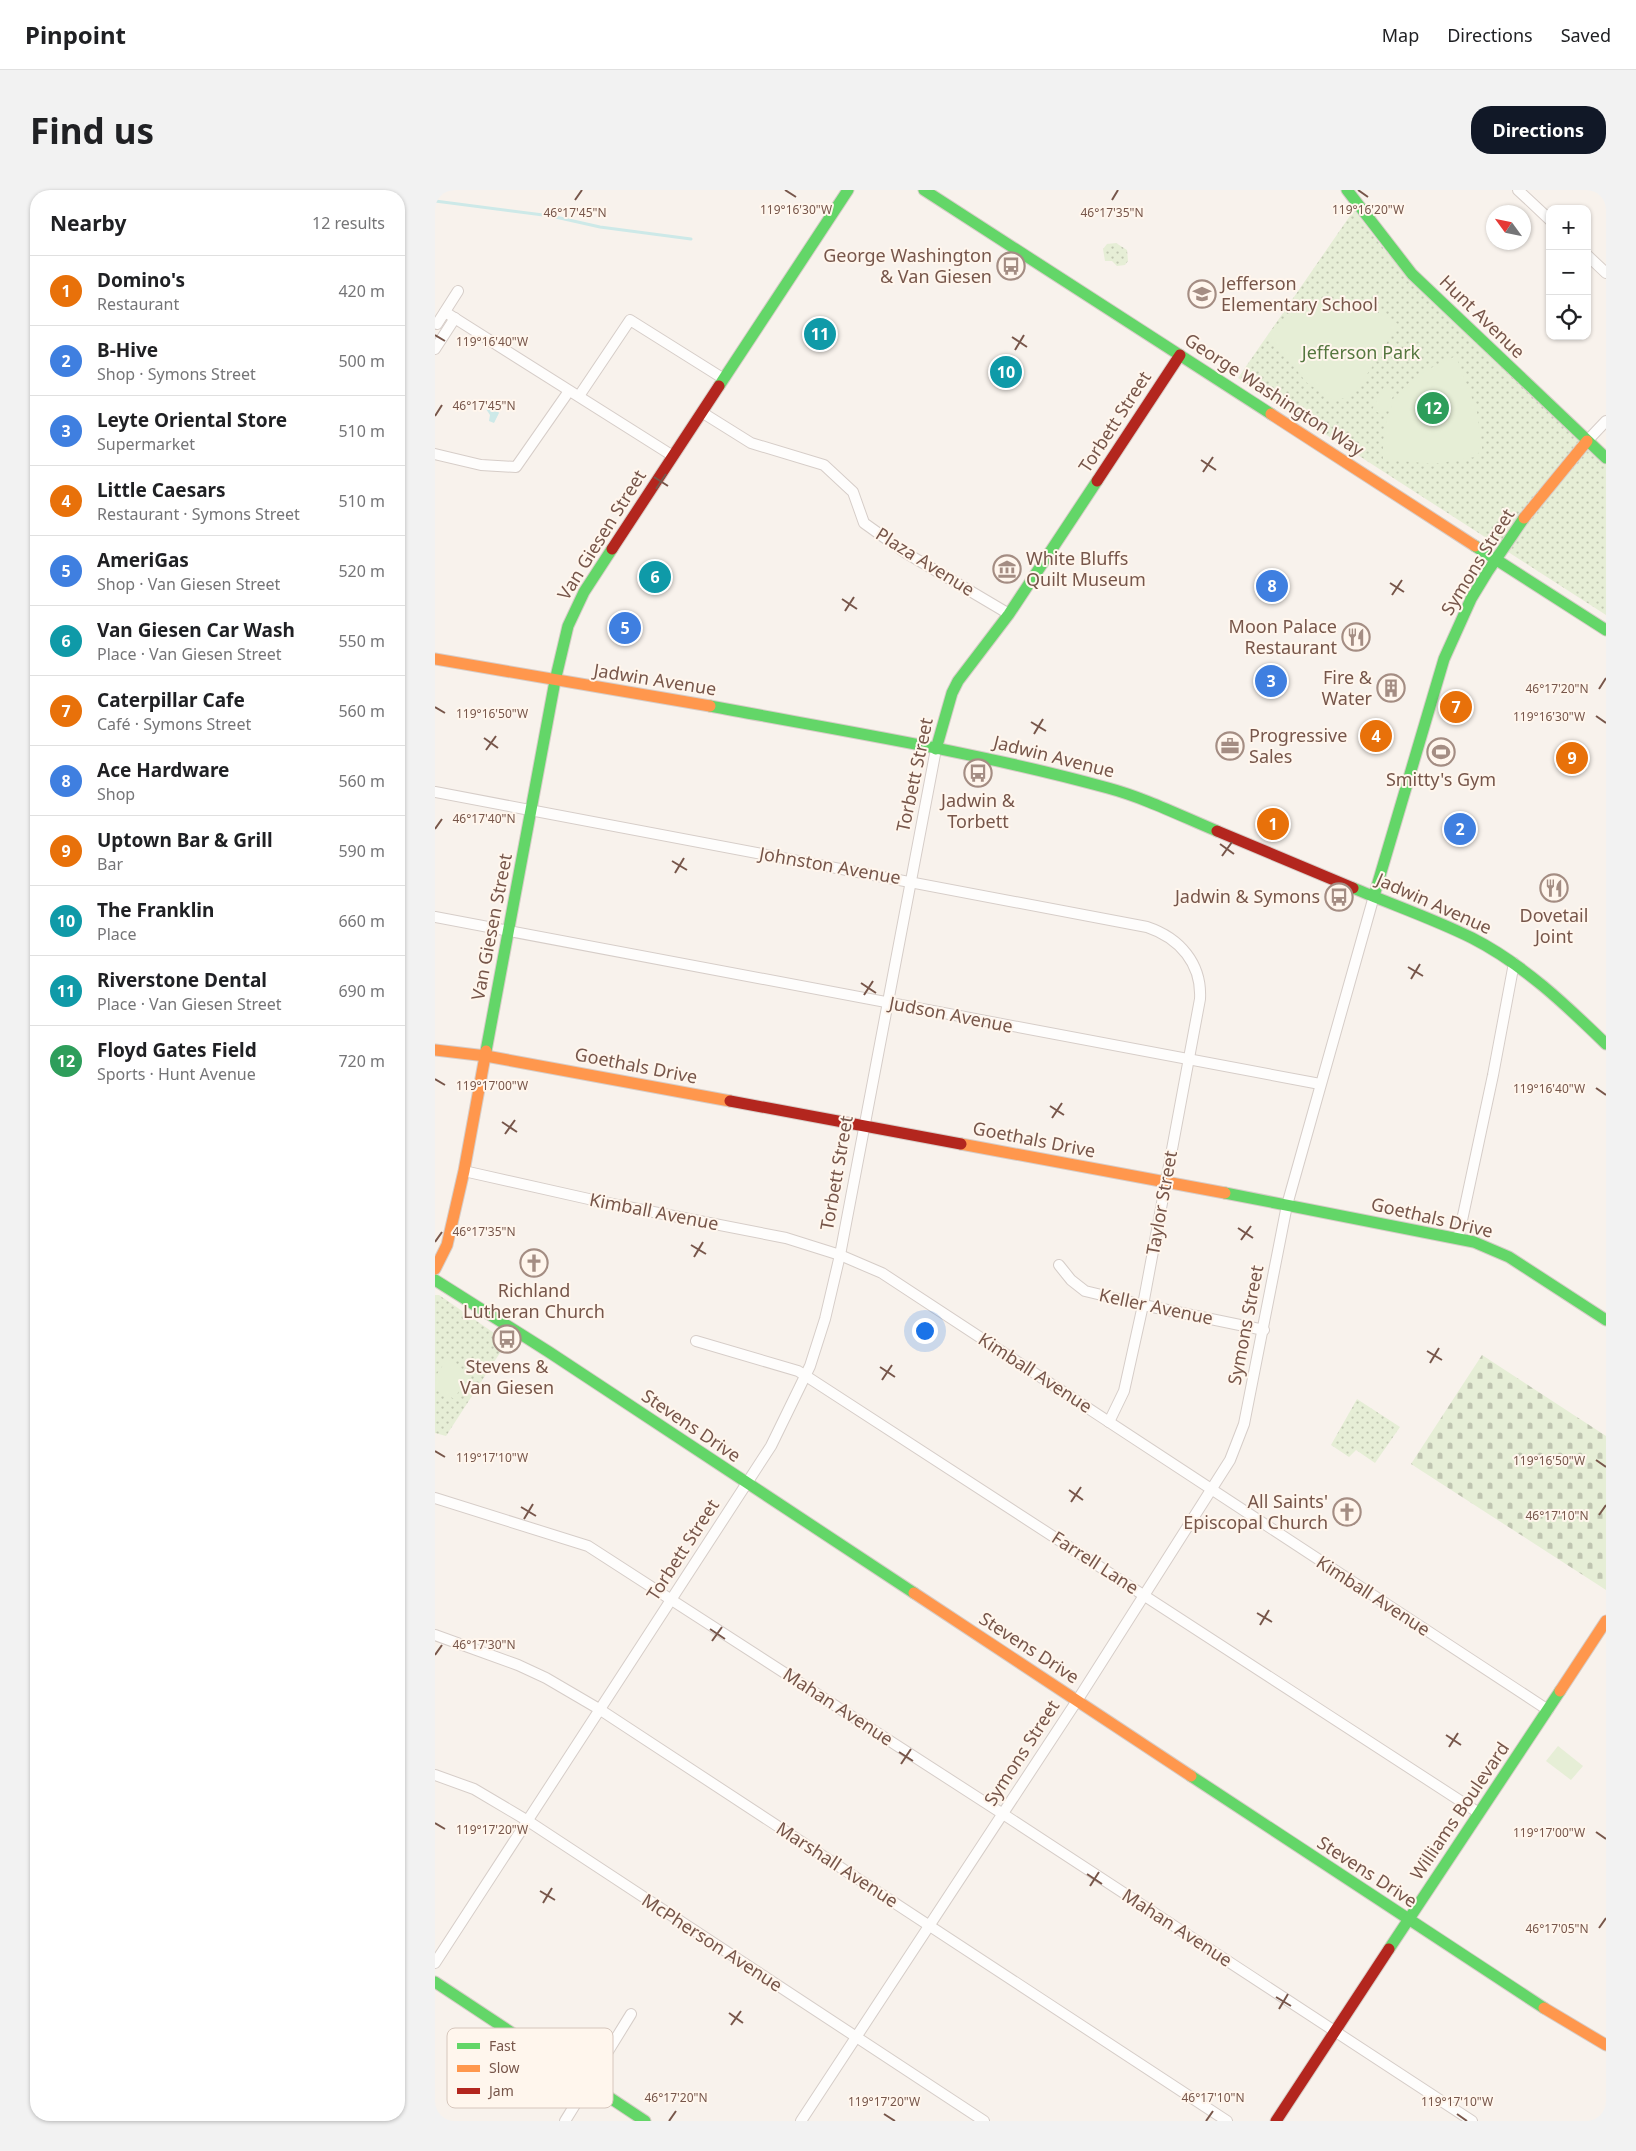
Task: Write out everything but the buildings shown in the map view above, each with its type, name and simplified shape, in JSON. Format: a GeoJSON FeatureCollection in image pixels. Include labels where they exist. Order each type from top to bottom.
{"type":"FeatureCollection","features":[{"type":"Feature","properties":{"kind":"main road","name":"Van Giesen Street"},"geometry":{"type":"LineString","coordinates":[[435,1269],[447,1245],[464,1171],[555,681],[565,637],[581,598],[848,190]]}},
{"type":"Feature","properties":{"kind":"main road","name":"George Washington Way"},"geometry":{"type":"LineString","coordinates":[[923,190],[1606,630]]}},
{"type":"Feature","properties":{"kind":"main road","name":"Hunt Avenue"},"geometry":{"type":"LineString","coordinates":[[1347,190],[1412,274],[1606,458]]}},
{"type":"Feature","properties":{"kind":"main road","name":"Torbett Street"},"geometry":{"type":"LineString","coordinates":[[936,749],[952,693],[958,681],[1009,614],[1180,355]]}},
{"type":"Feature","properties":{"kind":"main road","name":"Symons Street"},"geometry":{"type":"LineString","coordinates":[[1375,896],[1445,659],[1466,608],[1496,559],[1544,490],[1587,441]]}},
{"type":"Feature","properties":{"kind":"main road","name":"Jadwin Avenue"},"geometry":{"type":"LineString","coordinates":[[435,658],[555,681],[703,705],[936,749],[1071,778],[1129,795],[1455,930],[1513,963],[1553,994],[1606,1044]]}},
{"type":"Feature","properties":{"kind":"main road","name":"Goethals Drive"},"geometry":{"type":"LineString","coordinates":[[435,1050],[486,1056],[1287,1205],[1458,1239],[1488,1247],[1504,1254],[1606,1320]]}},
{"type":"Feature","properties":{"kind":"main road","name":"Stevens Drive"},"geometry":{"type":"LineString","coordinates":[[435,1280],[549,1352],[1409,1920],[1574,2026],[1606,2044]]}},
{"type":"Feature","properties":{"kind":"main road","name":"Williams Boulevard"},"geometry":{"type":"LineString","coordinates":[[1276,2121],[1606,1621]]}},
{"type":"Feature","properties":{"kind":"main road"},"geometry":{"type":"LineString","coordinates":[[435,1982],[504,2028]]}},
{"type":"Feature","properties":{"kind":"main road"},"geometry":{"type":"LineString","coordinates":[[613,2100],[645,2121]]}},
{"type":"Feature","properties":{"kind":"street"},"geometry":{"type":"LineString","coordinates":[[1518,190],[1546,216]]}},
{"type":"Feature","properties":{"kind":"street"},"geometry":{"type":"LineString","coordinates":[[1591,259],[1606,272]]}},
{"type":"Feature","properties":{"kind":"street"},"geometry":{"type":"LineString","coordinates":[[437,324],[458,291]]}},
{"type":"Feature","properties":{"kind":"street"},"geometry":{"type":"LineString","coordinates":[[445,312],[673,456]]}},
{"type":"Feature","properties":{"kind":"street"},"geometry":{"type":"LineString","coordinates":[[435,349],[455,318]]}},
{"type":"Feature","properties":{"kind":"street"},"geometry":{"type":"LineString","coordinates":[[579,396],[630,320],[724,379]]}},
{"type":"Feature","properties":{"kind":"street"},"geometry":{"type":"LineString","coordinates":[[435,454],[481,465],[516,466],[569,391]]}},
{"type":"Feature","properties":{"kind":"street","name":"Plaza Avenue"},"geometry":{"type":"LineString","coordinates":[[703,413],[751,444],[824,465],[853,492],[864,523],[906,553],[1009,614]]}},
{"type":"Feature","properties":{"kind":"street","name":"Symons Street"},"geometry":{"type":"LineString","coordinates":[[1587,441],[1606,421]]}},
{"type":"Feature","properties":{"kind":"street","name":"Torbett Street"},"geometry":{"type":"LineString","coordinates":[[435,1963],[747,1484],[771,1446],[806,1376],[825,1319],[840,1255],[886,1003],[912,881],[936,749]]}},
{"type":"Feature","properties":{"kind":"street","name":"Johnston Avenue"},"geometry":{"type":"LineString","coordinates":[[435,792],[912,881],[1156,930],[1172,938],[1184,949],[1199,980]]}},
{"type":"Feature","properties":{"kind":"street","name":"Symons Street"},"geometry":{"type":"LineString","coordinates":[[801,2121],[1077,1701],[1230,1460],[1244,1424],[1264,1330],[1287,1205],[1375,896]]}},
{"type":"Feature","properties":{"kind":"street","name":"Judson Avenue"},"geometry":{"type":"LineString","coordinates":[[435,917],[1320,1084]]}},
{"type":"Feature","properties":{"kind":"street"},"geometry":{"type":"LineString","coordinates":[[1458,1239],[1493,1075],[1513,963]]}},
{"type":"Feature","properties":{"kind":"street","name":"Taylor Street"},"geometry":{"type":"LineString","coordinates":[[1109,1422],[1124,1390],[1143,1305],[1187,1060],[1200,999],[1199,980]]}},
{"type":"Feature","properties":{"kind":"street","name":"Kimball Avenue"},"geometry":{"type":"LineString","coordinates":[[464,1171],[602,1202],[786,1238],[840,1255],[882,1273],[1548,1710]]}},
{"type":"Feature","properties":{"kind":"street","name":"Keller Avenue"},"geometry":{"type":"LineString","coordinates":[[1059,1265],[1071,1280],[1085,1291],[1264,1330]]}},
{"type":"Feature","properties":{"kind":"street","name":"Farrell Lane"},"geometry":{"type":"LineString","coordinates":[[697,1341],[798,1371],[1479,1813]]}},
{"type":"Feature","properties":{"kind":"street","name":"Mahan Avenue"},"geometry":{"type":"LineString","coordinates":[[435,1498],[588,1546],[1003,1814],[1472,2121]]}},
{"type":"Feature","properties":{"kind":"street","name":"Marshall Avenue"},"geometry":{"type":"LineString","coordinates":[[435,1635],[518,1665],[546,1678],[599,1709],[1227,2121]]}},
{"type":"Feature","properties":{"kind":"street","name":"McPherson Avenue"},"geometry":{"type":"LineString","coordinates":[[435,1775],[474,1789],[528,1821],[984,2121]]}},
{"type":"Feature","properties":{"kind":"street"},"geometry":{"type":"LineString","coordinates":[[613,2042],[631,2014]]}},
{"type":"Feature","properties":{"kind":"street"},"geometry":{"type":"LineString","coordinates":[[565,2121],[573,2108]]}},
{"type":"Feature","properties":{"kind":"green space","name":"Jefferson Park"},"geometry":{"type":"Polygon","coordinates":[[[1354,210],[1387,253],[1606,465],[1606,615],[1238,378],[1354,210]]]}},
{"type":"Feature","properties":{"kind":"green space"},"geometry":{"type":"Polygon","coordinates":[[[1116,243],[1127,250],[1128,261],[1125,265],[1117,266],[1112,261],[1105,261],[1103,249],[1107,244],[1116,243]]]}},
{"type":"Feature","properties":{"kind":"green space"},"geometry":{"type":"Polygon","coordinates":[[[1331,302],[1366,308],[1382,314],[1398,324],[1358,386],[1345,398],[1333,400],[1307,383],[1269,336],[1290,317],[1304,309],[1331,302]]]}},
{"type":"Feature","properties":{"kind":"green space"},"geometry":{"type":"Polygon","coordinates":[[[1456,356],[1477,412],[1482,449],[1475,457],[1433,464],[1383,459],[1387,420],[1399,393],[1422,373],[1456,356]]]}},
{"type":"Feature","properties":{"kind":"green space"},"geometry":{"type":"Polygon","coordinates":[[[1384,387],[1395,392],[1384,415],[1372,410],[1384,387]]]}},
{"type":"Feature","properties":{"kind":"green space"},"geometry":{"type":"Polygon","coordinates":[[[435,1295],[439,1295],[507,1342],[446,1436],[435,1433],[435,1295]]]}},
{"type":"Feature","properties":{"kind":"green space"},"geometry":{"type":"Polygon","coordinates":[[[1482,1355],[1606,1436],[1606,1590],[1411,1464],[1482,1355]]]}},
{"type":"Feature","properties":{"kind":"green space"},"geometry":{"type":"Polygon","coordinates":[[[447,1359],[470,1374],[454,1399],[435,1387],[435,1377],[447,1359]]]}},
{"type":"Feature","properties":{"kind":"green space"},"geometry":{"type":"Polygon","coordinates":[[[1357,1399],[1400,1427],[1375,1463],[1356,1450],[1349,1457],[1331,1445],[1357,1399]]]}},
{"type":"Feature","properties":{"kind":"green space"},"geometry":{"type":"Polygon","coordinates":[[[1558,1746],[1583,1766],[1571,1780],[1546,1761],[1558,1746]]]}},
{"type":"Feature","properties":{"kind":"water"},"geometry":{"type":"Polygon","coordinates":[[[489,405],[494,405],[499,413],[494,423],[489,421],[490,415],[486,409],[489,405]]]}},
{"type":"Feature","properties":{"kind":"waterway"},"geometry":{"type":"LineString","coordinates":[[435,201],[551,216],[600,227],[691,239]]}},
{"type":"Feature","properties":{"kind":"traffic: fast"},"geometry":{"type":"LineString","coordinates":[[719,386],[848,190]]}},
{"type":"Feature","properties":{"kind":"traffic: fast"},"geometry":{"type":"LineString","coordinates":[[924,190],[1271,414]]}},
{"type":"Feature","properties":{"kind":"traffic: fast"},"geometry":{"type":"LineString","coordinates":[[1347,190],[1412,274],[1606,458]]}},
{"type":"Feature","properties":{"kind":"traffic: fast"},"geometry":{"type":"LineString","coordinates":[[936,749],[952,693],[958,681],[1009,614],[1097,481]]}},
{"type":"Feature","properties":{"kind":"traffic: fast"},"geometry":{"type":"LineString","coordinates":[[1374,896],[1444,659],[1471,599],[1524,518]]}},
{"type":"Feature","properties":{"kind":"traffic: fast"},"geometry":{"type":"LineString","coordinates":[[1475,546],[1606,630]]}},
{"type":"Feature","properties":{"kind":"traffic: fast"},"geometry":{"type":"LineString","coordinates":[[486,1051],[555,681],[568,626],[584,592],[612,549]]}},
{"type":"Feature","properties":{"kind":"traffic: fast"},"geometry":{"type":"LineString","coordinates":[[710,706],[910,743],[1059,775],[1136,797],[1217,831]]}},
{"type":"Feature","properties":{"kind":"traffic: fast"},"geometry":{"type":"LineString","coordinates":[[1353,888],[1443,925],[1491,948],[1543,986],[1606,1044]]}},
{"type":"Feature","properties":{"kind":"traffic: fast"},"geometry":{"type":"LineString","coordinates":[[1225,1193],[1474,1242],[1509,1257],[1606,1320]]}},
{"type":"Feature","properties":{"kind":"traffic: fast"},"geometry":{"type":"LineString","coordinates":[[435,1280],[549,1352],[914,1593]]}},
{"type":"Feature","properties":{"kind":"traffic: fast"},"geometry":{"type":"LineString","coordinates":[[1389,1949],[1560,1691]]}},
{"type":"Feature","properties":{"kind":"traffic: fast"},"geometry":{"type":"LineString","coordinates":[[1191,1776],[1544,2008]]}},
{"type":"Feature","properties":{"kind":"traffic: fast"},"geometry":{"type":"LineString","coordinates":[[435,1982],[504,2028]]}},
{"type":"Feature","properties":{"kind":"traffic: fast"},"geometry":{"type":"LineString","coordinates":[[613,2100],[645,2121]]}},
{"type":"Feature","properties":{"kind":"traffic: slow"},"geometry":{"type":"LineString","coordinates":[[1271,414],[1475,546]]}},
{"type":"Feature","properties":{"kind":"traffic: slow"},"geometry":{"type":"LineString","coordinates":[[1524,518],[1587,441]]}},
{"type":"Feature","properties":{"kind":"traffic: slow"},"geometry":{"type":"LineString","coordinates":[[435,659],[710,706]]}},
{"type":"Feature","properties":{"kind":"traffic: slow"},"geometry":{"type":"LineString","coordinates":[[435,1050],[486,1056],[730,1101]]}},
{"type":"Feature","properties":{"kind":"traffic: slow"},"geometry":{"type":"LineString","coordinates":[[435,1269],[447,1245],[464,1171],[486,1051]]}},
{"type":"Feature","properties":{"kind":"traffic: slow"},"geometry":{"type":"LineString","coordinates":[[961,1144],[1225,1193]]}},
{"type":"Feature","properties":{"kind":"traffic: slow"},"geometry":{"type":"LineString","coordinates":[[914,1593],[1191,1776]]}},
{"type":"Feature","properties":{"kind":"traffic: slow"},"geometry":{"type":"LineString","coordinates":[[1560,1691],[1606,1621]]}},
{"type":"Feature","properties":{"kind":"traffic: slow"},"geometry":{"type":"LineString","coordinates":[[1544,2008],[1606,2045]]}},
{"type":"Feature","properties":{"kind":"traffic: jam"},"geometry":{"type":"LineString","coordinates":[[1097,481],[1180,355]]}},
{"type":"Feature","properties":{"kind":"traffic: jam"},"geometry":{"type":"LineString","coordinates":[[612,549],[719,386]]}},
{"type":"Feature","properties":{"kind":"traffic: jam"},"geometry":{"type":"LineString","coordinates":[[1217,831],[1353,888]]}},
{"type":"Feature","properties":{"kind":"traffic: jam"},"geometry":{"type":"LineString","coordinates":[[730,1101],[961,1144]]}},
{"type":"Feature","properties":{"kind":"traffic: jam"},"geometry":{"type":"LineString","coordinates":[[1276,2121],[1389,1949]]}},
{"type":"Feature","properties":{"kind":"place","name":"George Washington & Van Giesen"},"geometry":{"type":"Point","coordinates":[1011,266]}},
{"type":"Feature","properties":{"kind":"place","name":"Jefferson Elementary School"},"geometry":{"type":"Point","coordinates":[1202,294]}},
{"type":"Feature","properties":{"kind":"place","name":"Riverstone Dental"},"geometry":{"type":"Point","coordinates":[820,334]}},
{"type":"Feature","properties":{"kind":"place","name":"The Franklin"},"geometry":{"type":"Point","coordinates":[1006,372]}},
{"type":"Feature","properties":{"kind":"place","name":"Floyd Gates Field"},"geometry":{"type":"Point","coordinates":[1433,408]}},
{"type":"Feature","properties":{"kind":"place","name":"White Bluffs Quilt Museum"},"geometry":{"type":"Point","coordinates":[1007,569]}},
{"type":"Feature","properties":{"kind":"place","name":"Van Giesen Car Wash"},"geometry":{"type":"Point","coordinates":[655,577]}},
{"type":"Feature","properties":{"kind":"place","name":"Ace Hardware"},"geometry":{"type":"Point","coordinates":[1272,586]}},
{"type":"Feature","properties":{"kind":"place","name":"AmeriGas"},"geometry":{"type":"Point","coordinates":[625,628]}},
{"type":"Feature","properties":{"kind":"place","name":"Moon Palace Restaurant"},"geometry":{"type":"Point","coordinates":[1356,637]}},
{"type":"Feature","properties":{"kind":"place","name":"Leyte Oriental Store"},"geometry":{"type":"Point","coordinates":[1271,681]}},
{"type":"Feature","properties":{"kind":"place","name":"Fire & Water"},"geometry":{"type":"Point","coordinates":[1391,688]}},
{"type":"Feature","properties":{"kind":"place","name":"Caterpillar Cafe"},"geometry":{"type":"Point","coordinates":[1456,707]}},
{"type":"Feature","properties":{"kind":"place","name":"Little Caesars"},"geometry":{"type":"Point","coordinates":[1376,736]}},
{"type":"Feature","properties":{"kind":"place","name":"Progressive Sales"},"geometry":{"type":"Point","coordinates":[1230,746]}},
{"type":"Feature","properties":{"kind":"place","name":"Smitty's Gym"},"geometry":{"type":"Point","coordinates":[1441,752]}},
{"type":"Feature","properties":{"kind":"place","name":"Uptown Bar & Grill"},"geometry":{"type":"Point","coordinates":[1572,758]}},
{"type":"Feature","properties":{"kind":"place","name":"Jadwin & Torbett"},"geometry":{"type":"Point","coordinates":[978,773]}},
{"type":"Feature","properties":{"kind":"place","name":"Domino's"},"geometry":{"type":"Point","coordinates":[1273,824]}},
{"type":"Feature","properties":{"kind":"place","name":"B-Hive"},"geometry":{"type":"Point","coordinates":[1460,829]}},
{"type":"Feature","properties":{"kind":"place","name":"Dovetail Joint"},"geometry":{"type":"Point","coordinates":[1554,888]}},
{"type":"Feature","properties":{"kind":"place","name":"Jadwin & Symons"},"geometry":{"type":"Point","coordinates":[1339,897]}},
{"type":"Feature","properties":{"kind":"place","name":"Richland Lutheran Church"},"geometry":{"type":"Point","coordinates":[534,1263]}},
{"type":"Feature","properties":{"kind":"place","name":"Stevens & Van Giesen"},"geometry":{"type":"Point","coordinates":[507,1339]}},
{"type":"Feature","properties":{"kind":"place","name":"All Saints' Episcopal Church"},"geometry":{"type":"Point","coordinates":[1347,1512]}}]}
